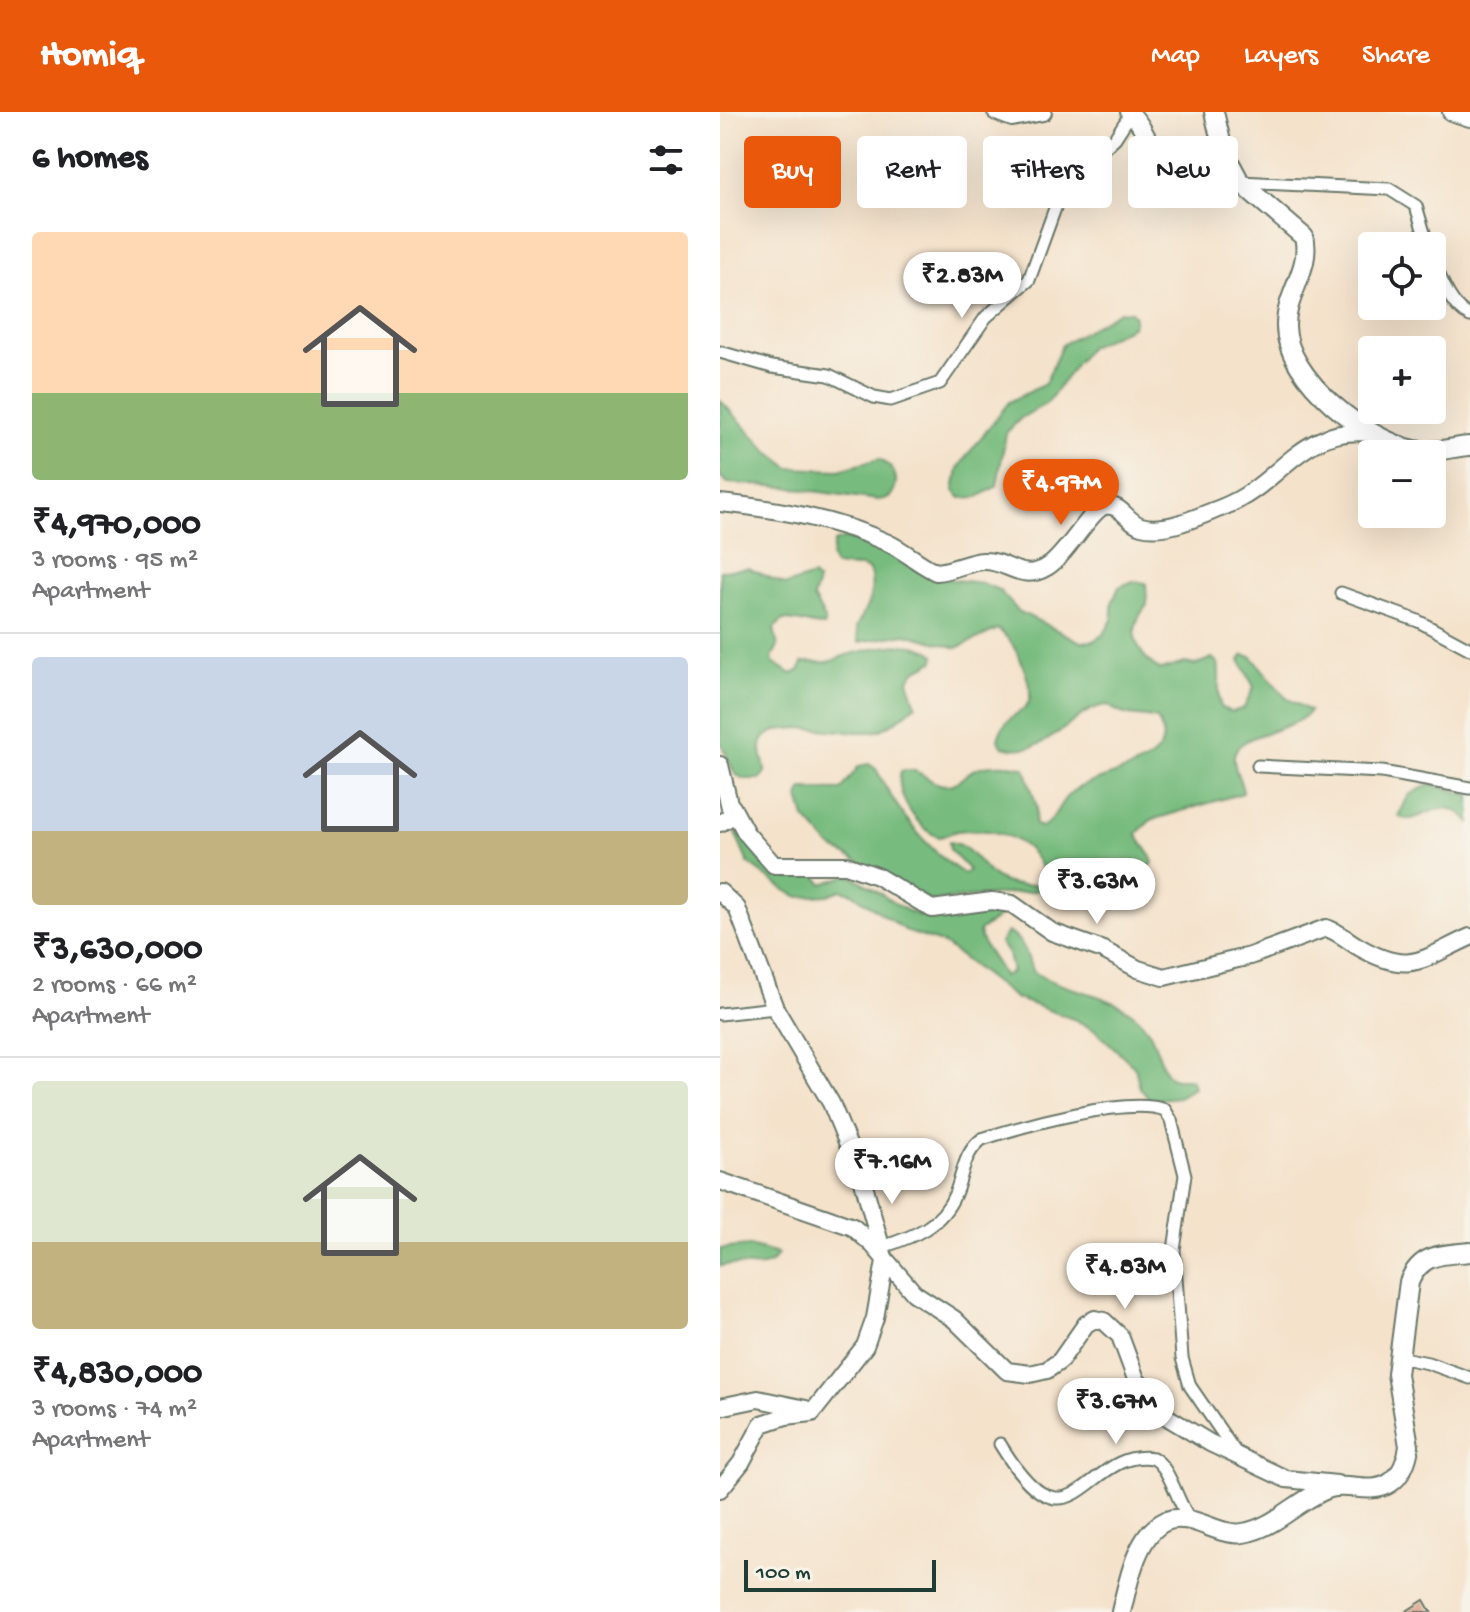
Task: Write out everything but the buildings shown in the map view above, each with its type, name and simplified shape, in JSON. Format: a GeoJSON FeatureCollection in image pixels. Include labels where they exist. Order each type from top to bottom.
{"type":"FeatureCollection","features":[{"type":"Feature","properties":{"kind":"main road"},"geometry":{"type":"LineString","coordinates":[[1214,112],[1223,150],[1240,182],[1304,237],[1306,257],[1288,307],[1286,324],[1286,337],[1299,367],[1329,400],[1389,443],[1419,451],[1470,446]]}},
{"type":"Feature","properties":{"kind":"main road"},"geometry":{"type":"LineString","coordinates":[[1121,1612],[1138,1558],[1148,1538],[1166,1521],[1179,1518],[1241,1534],[1271,1522],[1318,1493],[1345,1486],[1378,1488],[1391,1483],[1408,1457],[1398,1392],[1398,1357],[1402,1316],[1415,1268],[1425,1258],[1470,1252]]}},
{"type":"Feature","properties":{"kind":"street"},"geometry":{"type":"LineString","coordinates":[[996,112],[1012,118],[1043,112]]}},
{"type":"Feature","properties":{"kind":"street"},"geometry":{"type":"LineString","coordinates":[[1451,112],[1470,118]]}},
{"type":"Feature","properties":{"kind":"street"},"geometry":{"type":"LineString","coordinates":[[720,352],[772,367],[829,375],[874,397],[891,400],[940,383],[986,317],[1029,280],[1058,200],[1079,171],[1115,138],[1130,113],[1140,121],[1155,151],[1180,174],[1211,188],[1240,182],[1389,189],[1416,206],[1424,232]]}},
{"type":"Feature","properties":{"kind":"street"},"geometry":{"type":"LineString","coordinates":[[1446,289],[1464,313],[1470,316]]}},
{"type":"Feature","properties":{"kind":"street"},"geometry":{"type":"LineString","coordinates":[[720,503],[793,512],[827,522],[885,542],[936,572],[954,571],[986,561],[1021,574],[1035,573],[1063,555],[1098,509],[1108,505],[1121,509],[1138,525],[1156,528],[1177,523],[1244,496],[1308,446],[1329,434],[1349,430],[1373,433]]}},
{"type":"Feature","properties":{"kind":"street"},"geometry":{"type":"LineString","coordinates":[[1341,593],[1418,621],[1470,649]]}},
{"type":"Feature","properties":{"kind":"street"},"geometry":{"type":"LineString","coordinates":[[720,765],[732,807],[746,833],[774,865],[846,865],[877,876],[932,909],[992,901],[1012,904],[1052,932],[1103,950],[1154,975],[1176,975],[1250,956],[1326,928],[1377,957],[1409,964],[1432,958],[1470,937]]}},
{"type":"Feature","properties":{"kind":"street"},"geometry":{"type":"LineString","coordinates":[[1258,766],[1382,772],[1470,788]]}},
{"type":"Feature","properties":{"kind":"street"},"geometry":{"type":"LineString","coordinates":[[720,823],[732,816],[732,807]]}},
{"type":"Feature","properties":{"kind":"street"},"geometry":{"type":"LineString","coordinates":[[720,892],[737,908],[775,1008],[831,1103],[863,1181],[884,1254],[875,1318],[865,1346],[815,1411],[762,1424],[736,1470],[720,1489]]}},
{"type":"Feature","properties":{"kind":"street"},"geometry":{"type":"LineString","coordinates":[[720,1014],[775,1008]]}},
{"type":"Feature","properties":{"kind":"street"},"geometry":{"type":"LineString","coordinates":[[884,1254],[919,1234],[945,1212],[955,1195],[969,1149],[982,1139],[1109,1108],[1142,1106],[1165,1110],[1171,1120],[1185,1175],[1174,1250],[1182,1358],[1190,1386],[1238,1457]]}},
{"type":"Feature","properties":{"kind":"street"},"geometry":{"type":"LineString","coordinates":[[720,1181],[853,1227],[884,1254],[914,1293],[954,1319],[998,1364],[1017,1374],[1047,1370],[1060,1361],[1086,1324],[1095,1319],[1104,1321],[1120,1336],[1149,1402],[1176,1423],[1238,1457],[1293,1482],[1345,1486]]}},
{"type":"Feature","properties":{"kind":"street"},"geometry":{"type":"LineString","coordinates":[[1398,1357],[1428,1363],[1470,1378]]}},
{"type":"Feature","properties":{"kind":"street"},"geometry":{"type":"LineString","coordinates":[[720,1407],[758,1399],[815,1411]]}},
{"type":"Feature","properties":{"kind":"street"},"geometry":{"type":"LineString","coordinates":[[1000,1444],[1025,1479],[1046,1496],[1057,1498],[1079,1493],[1131,1458],[1153,1458],[1168,1472],[1174,1496],[1192,1522]]}},
{"type":"Feature","properties":{"kind":"green space"},"geometry":{"type":"Polygon","coordinates":[[[1130,311],[1135,317],[1133,326],[1088,348],[1047,403],[1021,418],[1006,433],[997,486],[978,497],[961,498],[954,491],[958,469],[1009,402],[1045,384],[1062,345],[1118,312],[1130,311]]]}},
{"type":"Feature","properties":{"kind":"green space"},"geometry":{"type":"Polygon","coordinates":[[[720,400],[769,452],[790,468],[839,470],[879,459],[893,471],[896,481],[893,492],[889,498],[878,500],[728,483],[720,477],[720,400]]]}},
{"type":"Feature","properties":{"kind":"green space"},"geometry":{"type":"Polygon","coordinates":[[[845,538],[890,553],[930,577],[982,583],[999,590],[1018,611],[1081,642],[1093,641],[1104,634],[1112,620],[1112,603],[1119,587],[1133,581],[1146,583],[1147,605],[1135,632],[1139,648],[1151,663],[1160,670],[1185,663],[1195,665],[1212,658],[1218,663],[1221,708],[1232,712],[1244,708],[1254,687],[1240,660],[1244,655],[1252,657],[1286,698],[1310,711],[1292,724],[1245,741],[1238,747],[1234,760],[1243,793],[1151,820],[1137,833],[1153,863],[1143,875],[1066,879],[1035,891],[931,901],[831,847],[805,818],[799,798],[802,789],[841,790],[859,766],[869,764],[876,769],[913,828],[936,853],[964,874],[969,870],[950,850],[949,842],[970,852],[993,876],[1004,882],[1038,884],[1043,873],[1037,860],[1020,842],[996,833],[970,830],[939,837],[923,827],[904,800],[901,771],[914,771],[948,785],[980,767],[1000,765],[1025,768],[1037,807],[1035,825],[1042,827],[1073,791],[1150,758],[1160,748],[1163,735],[1157,719],[1126,714],[1108,705],[1084,714],[1036,745],[1003,747],[998,740],[1003,728],[1028,704],[1030,696],[1023,666],[1010,642],[998,629],[957,648],[906,634],[859,642],[856,627],[869,600],[872,585],[869,570],[835,566],[831,558],[834,542],[845,538]]]}},
{"type":"Feature","properties":{"kind":"green space"},"geometry":{"type":"Polygon","coordinates":[[[748,568],[786,585],[813,576],[818,582],[813,598],[825,619],[824,626],[783,620],[774,628],[778,647],[772,656],[773,663],[792,674],[800,670],[802,663],[827,662],[882,647],[917,646],[935,655],[934,661],[915,671],[908,681],[916,705],[880,730],[852,732],[798,728],[769,734],[761,746],[765,772],[760,779],[744,779],[735,774],[720,741],[720,571],[748,568]]]}},
{"type":"Feature","properties":{"kind":"green space"},"geometry":{"type":"Polygon","coordinates":[[[1430,784],[1470,795],[1470,822],[1449,809],[1414,818],[1398,816],[1409,795],[1430,784]]]}},
{"type":"Feature","properties":{"kind":"green space"},"geometry":{"type":"Polygon","coordinates":[[[735,833],[743,837],[773,870],[789,878],[814,874],[823,884],[848,875],[905,909],[924,916],[998,909],[1000,916],[979,931],[982,942],[1003,976],[1012,972],[1008,954],[1000,943],[1007,932],[1021,944],[1032,971],[1108,1000],[1133,1014],[1148,1030],[1169,1076],[1192,1080],[1194,1088],[1178,1097],[1150,1100],[1140,1088],[1135,1067],[1096,1031],[1076,1020],[1015,998],[944,944],[908,932],[852,893],[841,890],[828,895],[799,897],[785,890],[748,863],[735,833]]]}},
{"type":"Feature","properties":{"kind":"green space"},"geometry":{"type":"Polygon","coordinates":[[[749,1246],[778,1254],[767,1265],[720,1266],[720,1249],[749,1246]]]}}]}
